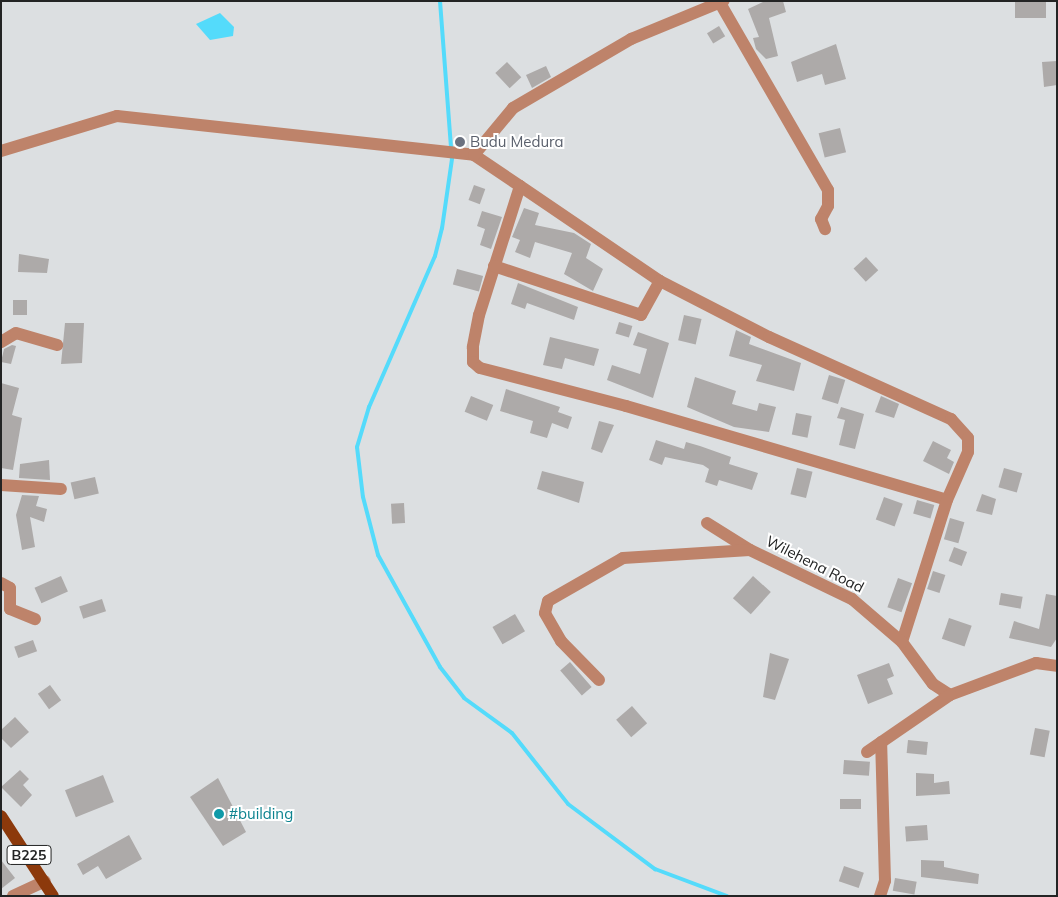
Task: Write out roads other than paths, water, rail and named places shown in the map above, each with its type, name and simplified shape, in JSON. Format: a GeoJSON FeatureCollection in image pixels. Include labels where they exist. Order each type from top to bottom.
{"type":"FeatureCollection","features":[{"type":"Feature","properties":{"kind":"main road","name":"B225"},"geometry":{"type":"LineString","coordinates":[[1,816],[53,896]]}},
{"type":"Feature","properties":{"kind":"street"},"geometry":{"type":"LineString","coordinates":[[474,155],[513,108],[631,39],[721,2],[828,190],[828,206],[821,219],[825,229]]}},
{"type":"Feature","properties":{"kind":"street"},"geometry":{"type":"LineString","coordinates":[[1,151],[59,136],[118,116],[150,116],[474,155],[660,281],[769,337],[951,419],[968,438],[968,452],[947,500],[902,642]]}},
{"type":"Feature","properties":{"kind":"street"},"geometry":{"type":"LineString","coordinates":[[520,186],[494,266],[472,348],[473,362],[480,368],[626,406],[947,500]]}},
{"type":"Feature","properties":{"kind":"street"},"geometry":{"type":"LineString","coordinates":[[494,266],[641,315],[660,281]]}},
{"type":"Feature","properties":{"kind":"street"},"geometry":{"type":"LineString","coordinates":[[1,342],[16,333],[57,345]]}},
{"type":"Feature","properties":{"kind":"street"},"geometry":{"type":"LineString","coordinates":[[1,485],[61,489]]}},
{"type":"Feature","properties":{"kind":"street","name":"Wilehena Road"},"geometry":{"type":"LineString","coordinates":[[707,523],[750,550],[852,599],[902,642],[933,684],[950,695]]}},
{"type":"Feature","properties":{"kind":"street"},"geometry":{"type":"LineString","coordinates":[[599,680],[561,642],[545,613],[548,602],[623,558],[750,550]]}},
{"type":"Feature","properties":{"kind":"street"},"geometry":{"type":"LineString","coordinates":[[1,583],[10,588],[10,609],[36,619]]}},
{"type":"Feature","properties":{"kind":"street"},"geometry":{"type":"LineString","coordinates":[[867,752],[950,695],[1036,663],[1057,666]]}},
{"type":"Feature","properties":{"kind":"street"},"geometry":{"type":"LineString","coordinates":[[880,742],[885,881],[880,896]]}},
{"type":"Feature","properties":{"kind":"street"},"geometry":{"type":"LineString","coordinates":[[13,896],[45,881]]}},
{"type":"Feature","properties":{"kind":"water"},"geometry":{"type":"Polygon","coordinates":[[[220,13],[234,27],[233,36],[210,40],[196,24],[220,13]]]}},
{"type":"Feature","properties":{"kind":"waterway"},"geometry":{"type":"LineString","coordinates":[[440,1],[452,159],[442,228],[435,256],[369,407],[357,447],[363,497],[378,555],[440,667],[464,698],[512,733],[568,804],[655,869],[727,896]]}},
{"type":"Feature","properties":{"kind":"place","name":"Budu Medura"},"geometry":{"type":"Point","coordinates":[460,142]}},
{"type":"Feature","properties":{"kind":"place","name":"#building"},"geometry":{"type":"Point","coordinates":[219,814]}}]}
